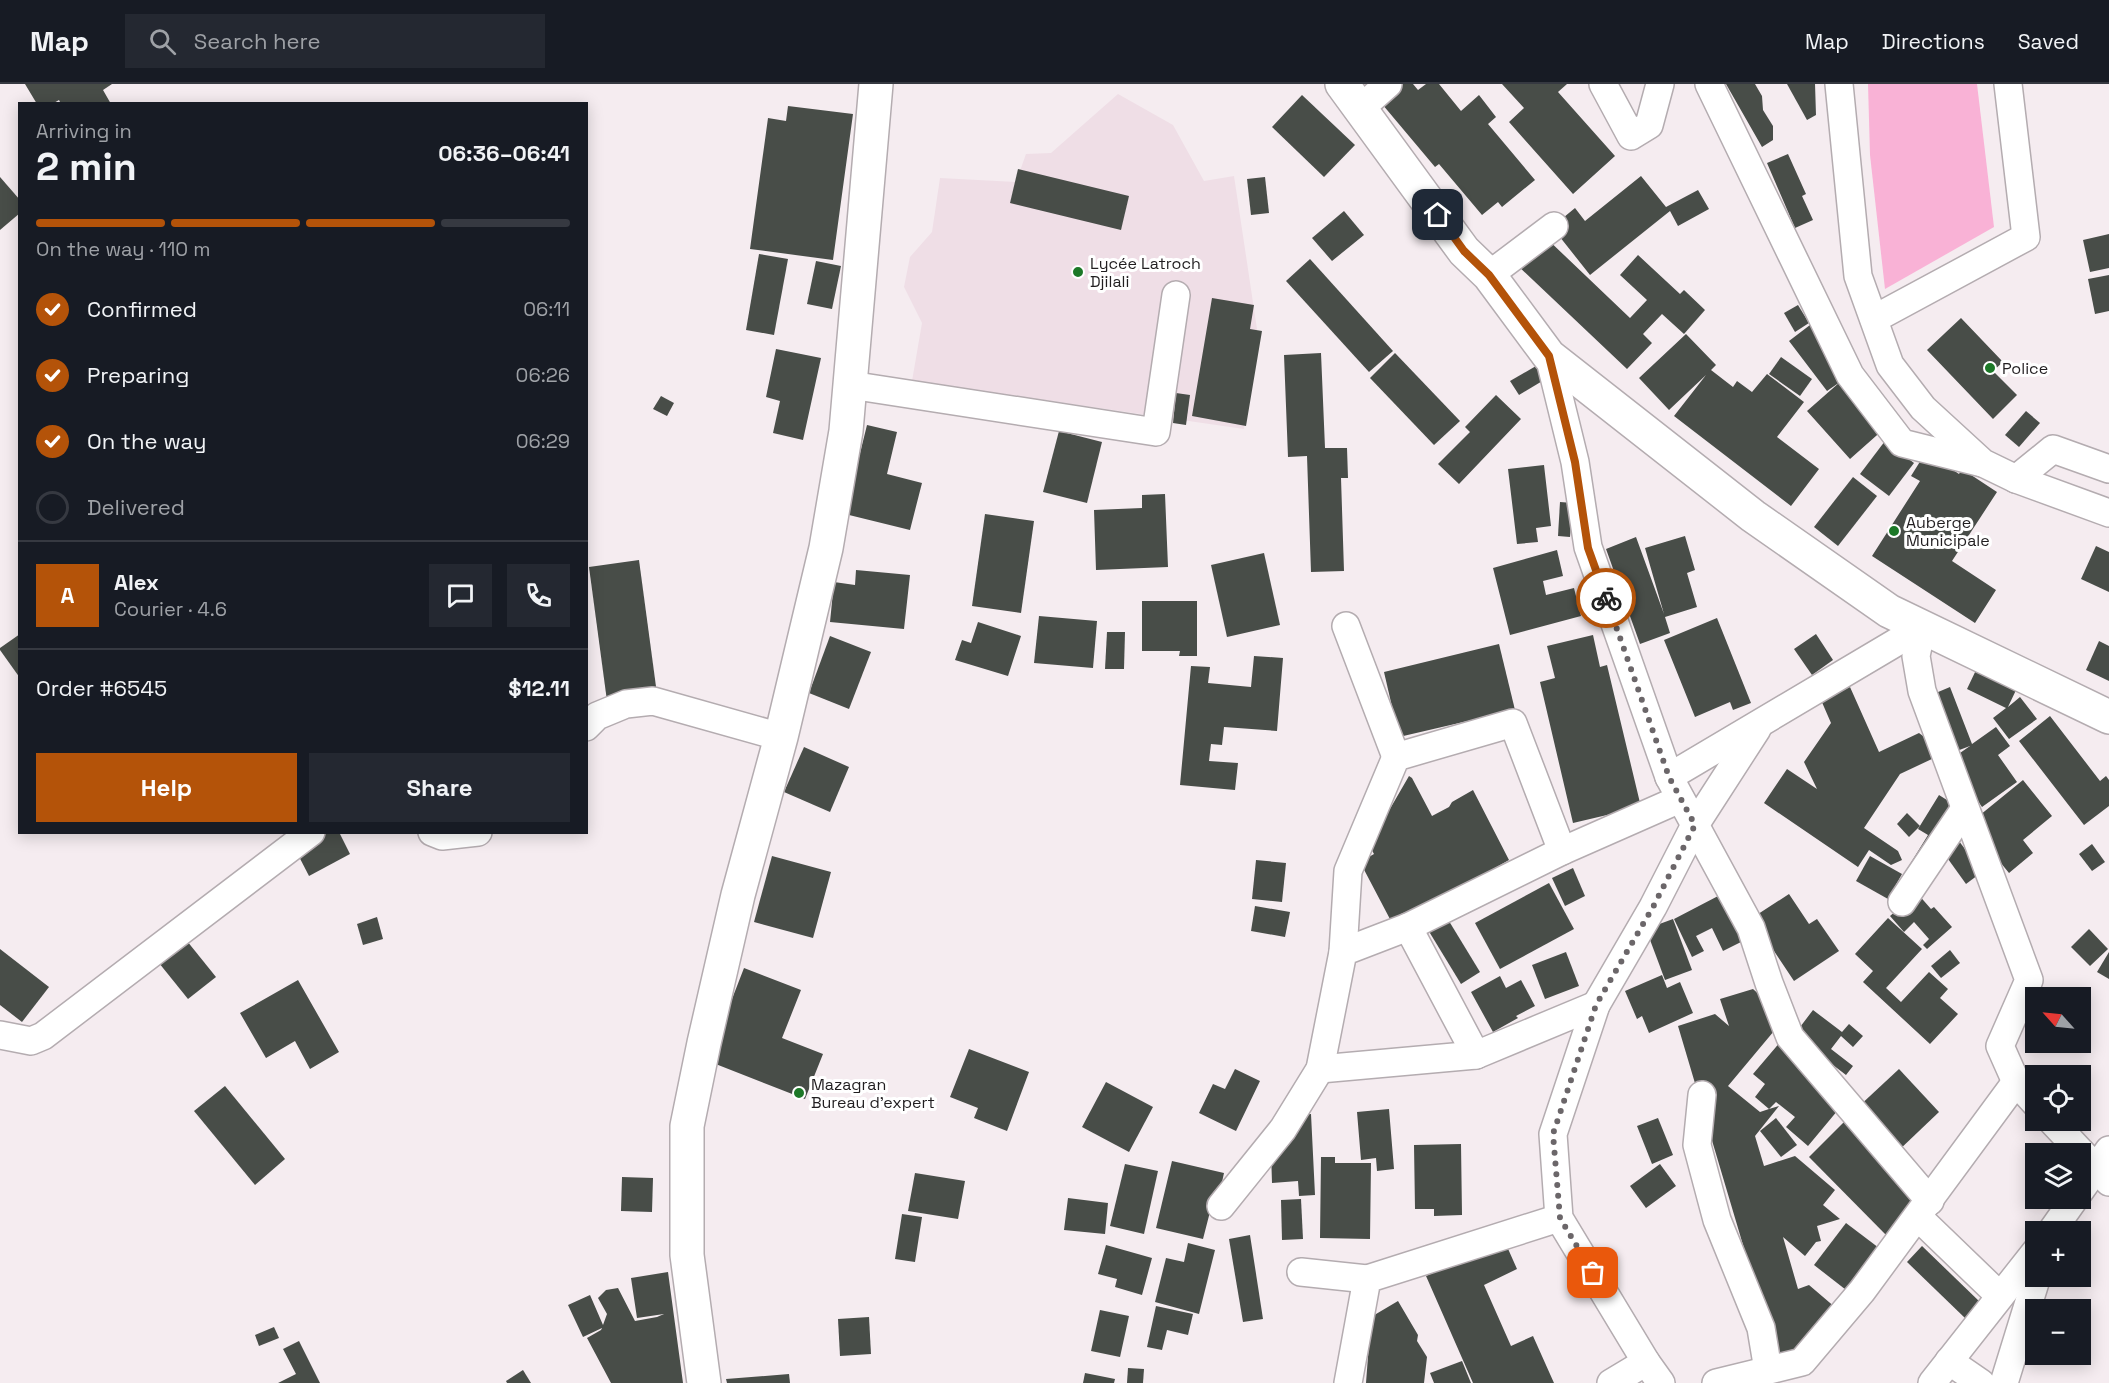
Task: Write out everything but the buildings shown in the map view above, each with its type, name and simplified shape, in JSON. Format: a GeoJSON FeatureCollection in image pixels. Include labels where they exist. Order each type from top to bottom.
{"type":"FeatureCollection","features":[{"type":"Feature","properties":{"kind":"main road"},"geometry":{"type":"LineString","coordinates":[[704,1383],[687,1255],[687,1126],[738,895],[781,737],[826,548],[846,430],[876,84]]}},
{"type":"Feature","properties":{"kind":"main road"},"geometry":{"type":"LineString","coordinates":[[1351,96],[1464,251],[1489,275],[1549,356],[1753,516],[1889,611],[2109,717]]}},
{"type":"Feature","properties":{"kind":"street"},"geometry":{"type":"LineString","coordinates":[[1351,96],[1389,84]]}},
{"type":"Feature","properties":{"kind":"street"},"geometry":{"type":"LineString","coordinates":[[1603,84],[1631,136],[1650,125],[1660,84]]}},
{"type":"Feature","properties":{"kind":"street"},"geometry":{"type":"LineString","coordinates":[[1709,84],[1850,375],[1902,443],[1983,463],[2016,479],[2109,513]]}},
{"type":"Feature","properties":{"kind":"street"},"geometry":{"type":"LineString","coordinates":[[1839,84],[1858,276],[1890,365],[1923,408],[1983,463]]}},
{"type":"Feature","properties":{"kind":"street"},"geometry":{"type":"LineString","coordinates":[[1874,319],[2026,237],[2008,84]]}},
{"type":"Feature","properties":{"kind":"street"},"geometry":{"type":"LineString","coordinates":[[1489,275],[1554,226]]}},
{"type":"Feature","properties":{"kind":"street"},"geometry":{"type":"LineString","coordinates":[[850,385],[1156,432],[1176,294]]}},
{"type":"Feature","properties":{"kind":"street"},"geometry":{"type":"LineString","coordinates":[[1549,356],[1575,462],[1588,548],[1674,788],[1751,928],[1790,1037],[1924,1209],[2000,1296]]}},
{"type":"Feature","properties":{"kind":"street"},"geometry":{"type":"LineString","coordinates":[[2016,479],[2053,449],[2109,469]]}},
{"type":"Feature","properties":{"kind":"street"},"geometry":{"type":"LineString","coordinates":[[1221,1206],[1283,1129],[1320,1069],[1344,952],[1348,871],[1396,757],[1346,627]]}},
{"type":"Feature","properties":{"kind":"street"},"geometry":{"type":"LineString","coordinates":[[1344,952],[1408,927],[1562,851],[1674,788],[1760,725],[1922,627]]}},
{"type":"Feature","properties":{"kind":"street"},"geometry":{"type":"LineString","coordinates":[[1922,627],[1916,656],[1922,691],[1964,810],[2029,980],[2000,1046],[2016,1082],[2025,1092]]}},
{"type":"Feature","properties":{"kind":"street"},"geometry":{"type":"LineString","coordinates":[[588,725],[597,716],[626,704],[654,701],[781,737]]}},
{"type":"Feature","properties":{"kind":"street"},"geometry":{"type":"LineString","coordinates":[[1396,757],[1513,723],[1562,851]]}},
{"type":"Feature","properties":{"kind":"street"},"geometry":{"type":"LineString","coordinates":[[1611,1383],[1654,1372],[1560,1218],[1553,1134],[1596,1005],[1653,907],[1695,825],[1760,725]]}},
{"type":"Feature","properties":{"kind":"street"},"geometry":{"type":"LineString","coordinates":[[1902,902],[1964,810]]}},
{"type":"Feature","properties":{"kind":"street"},"geometry":{"type":"LineString","coordinates":[[0,1035],[32,1041],[43,1036],[308,834]]}},
{"type":"Feature","properties":{"kind":"street"},"geometry":{"type":"LineString","coordinates":[[436,834],[442,837],[464,834]]}},
{"type":"Feature","properties":{"kind":"street"},"geometry":{"type":"LineString","coordinates":[[1408,927],[1476,1055]]}},
{"type":"Feature","properties":{"kind":"street"},"geometry":{"type":"LineString","coordinates":[[1320,1069],[1476,1055],[1596,1005]]}},
{"type":"Feature","properties":{"kind":"street"},"geometry":{"type":"LineString","coordinates":[[1716,1383],[1802,1362],[1862,1291],[2016,1082]]}},
{"type":"Feature","properties":{"kind":"street"},"geometry":{"type":"LineString","coordinates":[[1702,1095],[1697,1145],[1717,1220],[1761,1328],[1768,1370]]}},
{"type":"Feature","properties":{"kind":"street"},"geometry":{"type":"LineString","coordinates":[[2061,1131],[2099,1173]]}},
{"type":"Feature","properties":{"kind":"street"},"geometry":{"type":"LineString","coordinates":[[1301,1272],[1367,1279],[1560,1218]]}},
{"type":"Feature","properties":{"kind":"street"},"geometry":{"type":"LineString","coordinates":[[1932,1383],[2025,1265]]}},
{"type":"Feature","properties":{"kind":"street"},"geometry":{"type":"LineString","coordinates":[[1348,1383],[1367,1279]]}},
{"type":"Feature","properties":{"kind":"street"},"geometry":{"type":"LineString","coordinates":[[2004,1383],[2034,1287]]}},
{"type":"Feature","properties":{"kind":"street"},"geometry":{"type":"LineString","coordinates":[[1949,1361],[1981,1383]]}},
{"type":"Feature","properties":{"kind":"shaded area"},"geometry":{"type":"Polygon","coordinates":[[[1868,84],[1977,84],[1994,227],[1885,289],[1870,155],[1868,84]]]}},
{"type":"Feature","properties":{"kind":"shaded area","name":"Lycée Latroch Djilali"},"geometry":{"type":"Polygon","coordinates":[[[1118,94],[1173,125],[1204,181],[1234,176],[1257,329],[1244,429],[912,381],[922,323],[904,287],[910,257],[932,232],[940,178],[1016,182],[1026,154],[1051,153],[1118,94]]]}},
{"type":"Feature","properties":{"kind":"way so far"},"geometry":{"type":"LineString","coordinates":[[1593,1273],[1560,1218],[1553,1134],[1596,1005],[1653,907],[1695,825],[1669,777],[1606,598]]}},
{"type":"Feature","properties":{"kind":"place","name":"Lycée Latroch Djilali"},"geometry":{"type":"Point","coordinates":[1078,272]}},
{"type":"Feature","properties":{"kind":"place","name":"Police"},"geometry":{"type":"Point","coordinates":[1990,368]}},
{"type":"Feature","properties":{"kind":"place","name":"Auberge Municipale"},"geometry":{"type":"Point","coordinates":[1894,531]}},
{"type":"Feature","properties":{"kind":"place","name":"Mazagran Bureau d'expert"},"geometry":{"type":"Point","coordinates":[799,1093]}},
{"type":"Feature","properties":{"kind":"route"},"geometry":{"type":"LineString","coordinates":[[1438,215],[1464,251],[1489,275],[1549,356],[1575,462],[1588,548],[1606,598]]}}]}
